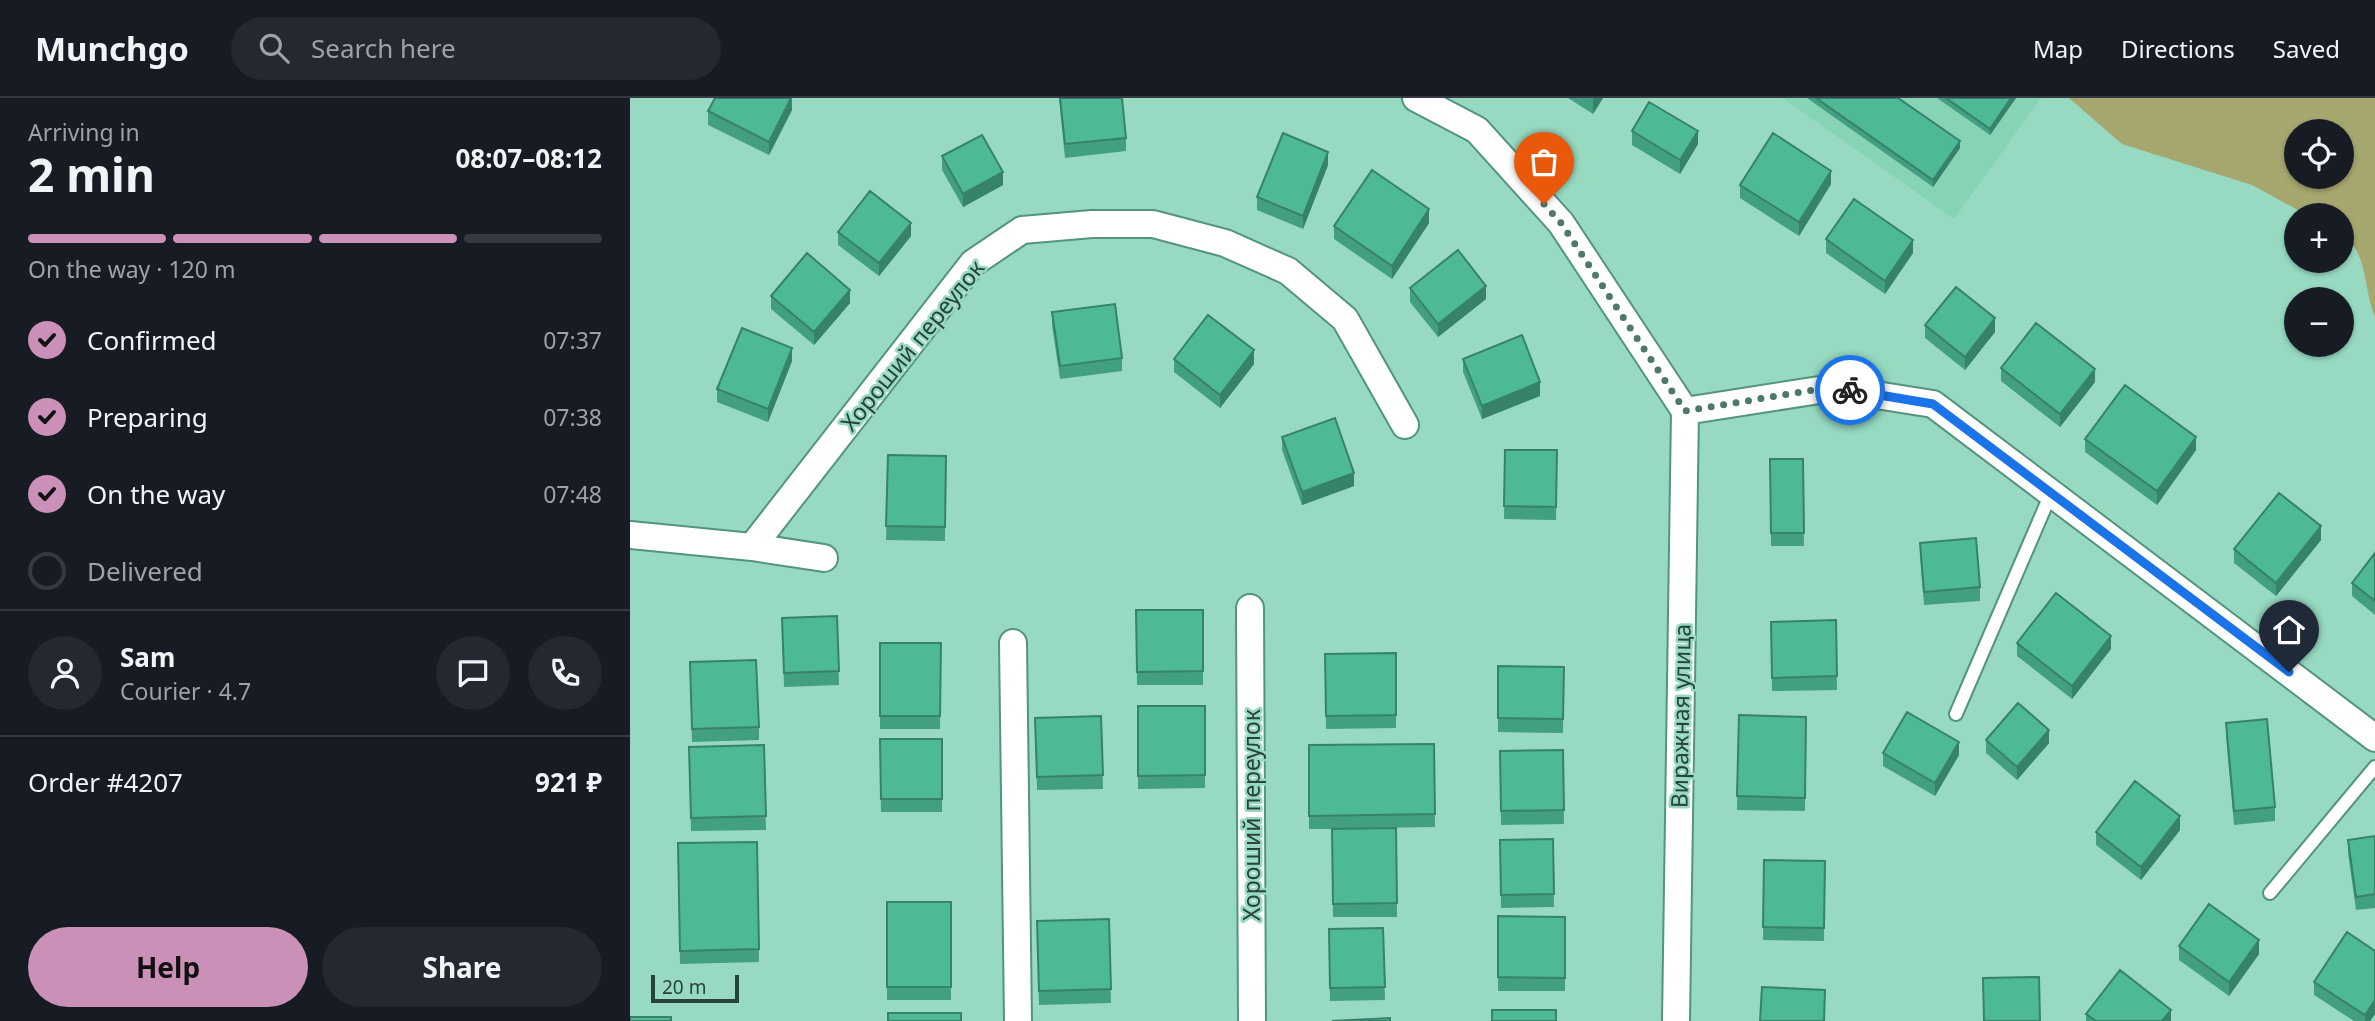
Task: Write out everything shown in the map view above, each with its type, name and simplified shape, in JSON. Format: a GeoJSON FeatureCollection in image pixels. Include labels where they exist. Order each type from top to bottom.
{"type":"FeatureCollection","features":[{"type":"Feature","properties":{"kind":"street"},"geometry":{"type":"LineString","coordinates":[[1416,98],[1477,130],[1561,223],[1685,411],[1832,387],[1933,404],[2052,491],[2375,738]]}},
{"type":"Feature","properties":{"kind":"street","name":"Хороший переулок"},"geometry":{"type":"LineString","coordinates":[[752,547],[973,263],[1022,230],[1091,224],[1153,224],[1225,243],[1288,271],[1345,319],[1405,425]]}},
{"type":"Feature","properties":{"kind":"street","name":"Виражная улица"},"geometry":{"type":"LineString","coordinates":[[1676,1021],[1685,411]]}},
{"type":"Feature","properties":{"kind":"street"},"geometry":{"type":"LineString","coordinates":[[630,535],[752,547],[824,558]]}},
{"type":"Feature","properties":{"kind":"street","name":"Хороший переулок"},"geometry":{"type":"LineString","coordinates":[[1250,608],[1252,1021]]}},
{"type":"Feature","properties":{"kind":"street"},"geometry":{"type":"LineString","coordinates":[[1013,643],[1018,1021]]}},
{"type":"Feature","properties":{"kind":"lane"},"geometry":{"type":"LineString","coordinates":[[1956,714],[2052,491]]}},
{"type":"Feature","properties":{"kind":"lane"},"geometry":{"type":"LineString","coordinates":[[2270,893],[2375,767]]}},
{"type":"Feature","properties":{"kind":"shaded area"},"geometry":{"type":"Polygon","coordinates":[[[1783,98],[2041,98],[1954,219],[1783,98]]]}},
{"type":"Feature","properties":{"kind":"shaded area"},"geometry":{"type":"Polygon","coordinates":[[[2069,98],[2375,98],[2375,317],[2361,261],[2354,247],[2354,203],[2285,203],[2252,185],[2122,144],[2069,98]]]}},
{"type":"Feature","properties":{"kind":"building"},"geometry":{"type":"Polygon","coordinates":[[[715,98],[791,98],[769,142],[708,111],[715,98]]]}},
{"type":"Feature","properties":{"kind":"building"},"geometry":{"type":"Polygon","coordinates":[[[1060,98],[1122,98],[1126,138],[1065,144],[1060,98]]]}},
{"type":"Feature","properties":{"kind":"building"},"geometry":{"type":"Polygon","coordinates":[[[1816,98],[1898,98],[1960,141],[1933,180],[1816,98]]]}},
{"type":"Feature","properties":{"kind":"building"},"geometry":{"type":"Polygon","coordinates":[[[1946,98],[2011,98],[1990,129],[1946,98]]]}},
{"type":"Feature","properties":{"kind":"building"},"geometry":{"type":"Polygon","coordinates":[[[1649,102],[1698,131],[1680,160],[1632,131],[1649,102]]]}},
{"type":"Feature","properties":{"kind":"building"},"geometry":{"type":"Polygon","coordinates":[[[1283,133],[1328,152],[1303,216],[1257,197],[1283,133]]]}},
{"type":"Feature","properties":{"kind":"building"},"geometry":{"type":"Polygon","coordinates":[[[1773,133],[1831,171],[1799,222],[1740,185],[1773,133]]]}},
{"type":"Feature","properties":{"kind":"building"},"geometry":{"type":"Polygon","coordinates":[[[982,135],[1003,172],[963,194],[942,156],[982,135]]]}},
{"type":"Feature","properties":{"kind":"building"},"geometry":{"type":"Polygon","coordinates":[[[1372,170],[1429,209],[1392,266],[1334,226],[1372,170]]]}},
{"type":"Feature","properties":{"kind":"building"},"geometry":{"type":"Polygon","coordinates":[[[870,191],[911,223],[879,263],[838,232],[870,191]]]}},
{"type":"Feature","properties":{"kind":"building"},"geometry":{"type":"Polygon","coordinates":[[[1854,199],[1913,240],[1885,281],[1826,239],[1854,199]]]}},
{"type":"Feature","properties":{"kind":"building"},"geometry":{"type":"Polygon","coordinates":[[[1458,250],[1486,286],[1438,324],[1410,288],[1458,250]]]}},
{"type":"Feature","properties":{"kind":"building"},"geometry":{"type":"Polygon","coordinates":[[[807,253],[850,290],[814,332],[771,296],[807,253]]]}},
{"type":"Feature","properties":{"kind":"building"},"geometry":{"type":"Polygon","coordinates":[[[1956,287],[1995,318],[1965,357],[1925,325],[1956,287]]]}},
{"type":"Feature","properties":{"kind":"building"},"geometry":{"type":"Polygon","coordinates":[[[1115,304],[1122,358],[1060,366],[1052,312],[1115,304]]]}},
{"type":"Feature","properties":{"kind":"building"},"geometry":{"type":"Polygon","coordinates":[[[1208,315],[1254,350],[1220,395],[1174,359],[1208,315]]]}},
{"type":"Feature","properties":{"kind":"building"},"geometry":{"type":"Polygon","coordinates":[[[2036,323],[2095,369],[2060,414],[2001,368],[2036,323]]]}},
{"type":"Feature","properties":{"kind":"building"},"geometry":{"type":"Polygon","coordinates":[[[742,328],[792,348],[768,409],[717,389],[742,328]]]}},
{"type":"Feature","properties":{"kind":"building"},"geometry":{"type":"Polygon","coordinates":[[[1522,335],[1540,382],[1482,406],[1463,359],[1522,335]]]}},
{"type":"Feature","properties":{"kind":"building"},"geometry":{"type":"Polygon","coordinates":[[[2125,385],[2196,437],[2157,491],[2085,439],[2125,385]]]}},
{"type":"Feature","properties":{"kind":"building"},"geometry":{"type":"Polygon","coordinates":[[[1335,418],[1354,473],[1302,492],[1282,437],[1335,418]]]}},
{"type":"Feature","properties":{"kind":"building"},"geometry":{"type":"Polygon","coordinates":[[[1505,450],[1557,450],[1556,507],[1504,506],[1505,450]]]}},
{"type":"Feature","properties":{"kind":"building"},"geometry":{"type":"Polygon","coordinates":[[[888,455],[946,456],[945,527],[886,526],[888,455]]]}},
{"type":"Feature","properties":{"kind":"building"},"geometry":{"type":"Polygon","coordinates":[[[1770,459],[1803,459],[1804,533],[1771,533],[1770,459]]]}},
{"type":"Feature","properties":{"kind":"building"},"geometry":{"type":"Polygon","coordinates":[[[2279,493],[2321,526],[2276,583],[2234,549],[2279,493]]]}},
{"type":"Feature","properties":{"kind":"building"},"geometry":{"type":"Polygon","coordinates":[[[1976,538],[1980,587],[1924,592],[1920,543],[1976,538]]]}},
{"type":"Feature","properties":{"kind":"building"},"geometry":{"type":"Polygon","coordinates":[[[2375,553],[2375,601],[2352,583],[2375,553]]]}},
{"type":"Feature","properties":{"kind":"building"},"geometry":{"type":"Polygon","coordinates":[[[2056,593],[2111,636],[2072,686],[2017,643],[2056,593]]]}},
{"type":"Feature","properties":{"kind":"building"},"geometry":{"type":"Polygon","coordinates":[[[1136,610],[1203,610],[1203,671],[1137,672],[1136,610]]]}},
{"type":"Feature","properties":{"kind":"building"},"geometry":{"type":"Polygon","coordinates":[[[837,616],[839,671],[784,673],[782,618],[837,616]]]}},
{"type":"Feature","properties":{"kind":"building"},"geometry":{"type":"Polygon","coordinates":[[[1836,620],[1837,676],[1772,678],[1771,622],[1836,620]]]}},
{"type":"Feature","properties":{"kind":"building"},"geometry":{"type":"Polygon","coordinates":[[[880,643],[941,643],[940,716],[880,716],[880,643]]]}},
{"type":"Feature","properties":{"kind":"building"},"geometry":{"type":"Polygon","coordinates":[[[1396,653],[1396,715],[1326,716],[1325,654],[1396,653]]]}},
{"type":"Feature","properties":{"kind":"building"},"geometry":{"type":"Polygon","coordinates":[[[756,660],[759,727],[692,729],[690,662],[756,660]]]}},
{"type":"Feature","properties":{"kind":"building"},"geometry":{"type":"Polygon","coordinates":[[[1498,666],[1564,667],[1563,719],[1498,718],[1498,666]]]}},
{"type":"Feature","properties":{"kind":"building"},"geometry":{"type":"Polygon","coordinates":[[[2018,703],[2049,730],[2017,767],[1986,740],[2018,703]]]}},
{"type":"Feature","properties":{"kind":"building"},"geometry":{"type":"Polygon","coordinates":[[[1138,706],[1205,706],[1205,775],[1138,776],[1138,706]]]}},
{"type":"Feature","properties":{"kind":"building"},"geometry":{"type":"Polygon","coordinates":[[[1907,712],[1959,742],[1935,783],[1883,753],[1907,712]]]}},
{"type":"Feature","properties":{"kind":"building"},"geometry":{"type":"Polygon","coordinates":[[[1739,715],[1806,717],[1805,798],[1737,796],[1739,715]]]}},
{"type":"Feature","properties":{"kind":"building"},"geometry":{"type":"Polygon","coordinates":[[[1101,716],[1103,775],[1037,777],[1035,718],[1101,716]]]}},
{"type":"Feature","properties":{"kind":"building"},"geometry":{"type":"Polygon","coordinates":[[[2267,719],[2275,807],[2234,811],[2226,723],[2267,719]]]}},
{"type":"Feature","properties":{"kind":"building"},"geometry":{"type":"Polygon","coordinates":[[[880,739],[942,739],[942,799],[881,799],[880,739]]]}},
{"type":"Feature","properties":{"kind":"building"},"geometry":{"type":"Polygon","coordinates":[[[1434,744],[1435,814],[1309,816],[1309,745],[1434,744]]]}},
{"type":"Feature","properties":{"kind":"building"},"geometry":{"type":"Polygon","coordinates":[[[764,745],[766,816],[691,818],[689,747],[764,745]]]}},
{"type":"Feature","properties":{"kind":"building"},"geometry":{"type":"Polygon","coordinates":[[[1563,750],[1564,810],[1501,811],[1500,751],[1563,750]]]}},
{"type":"Feature","properties":{"kind":"building"},"geometry":{"type":"Polygon","coordinates":[[[2135,781],[2180,816],[2141,867],[2096,832],[2135,781]]]}},
{"type":"Feature","properties":{"kind":"building"},"geometry":{"type":"Polygon","coordinates":[[[1396,828],[1397,903],[1333,904],[1332,829],[1396,828]]]}},
{"type":"Feature","properties":{"kind":"building"},"geometry":{"type":"Polygon","coordinates":[[[2375,836],[2375,894],[2356,897],[2348,840],[2375,836]]]}},
{"type":"Feature","properties":{"kind":"building"},"geometry":{"type":"Polygon","coordinates":[[[1553,839],[1554,894],[1501,895],[1500,840],[1553,839]]]}},
{"type":"Feature","properties":{"kind":"building"},"geometry":{"type":"Polygon","coordinates":[[[757,842],[759,949],[680,951],[678,843],[757,842]]]}},
{"type":"Feature","properties":{"kind":"building"},"geometry":{"type":"Polygon","coordinates":[[[1764,860],[1825,861],[1824,928],[1763,927],[1764,860]]]}},
{"type":"Feature","properties":{"kind":"building"},"geometry":{"type":"Polygon","coordinates":[[[887,902],[951,902],[951,987],[887,987],[887,902]]]}},
{"type":"Feature","properties":{"kind":"building"},"geometry":{"type":"Polygon","coordinates":[[[2209,904],[2259,940],[2229,982],[2179,946],[2209,904]]]}},
{"type":"Feature","properties":{"kind":"building"},"geometry":{"type":"Polygon","coordinates":[[[1498,916],[1565,917],[1565,978],[1498,977],[1498,916]]]}},
{"type":"Feature","properties":{"kind":"building"},"geometry":{"type":"Polygon","coordinates":[[[1109,919],[1111,989],[1039,991],[1037,921],[1109,919]]]}},
{"type":"Feature","properties":{"kind":"building"},"geometry":{"type":"Polygon","coordinates":[[[1383,928],[1385,987],[1330,988],[1329,929],[1383,928]]]}},
{"type":"Feature","properties":{"kind":"building"},"geometry":{"type":"Polygon","coordinates":[[[2347,932],[2375,951],[2375,1000],[2365,1015],[2314,982],[2347,932]]]}},
{"type":"Feature","properties":{"kind":"building"},"geometry":{"type":"Polygon","coordinates":[[[2120,970],[2171,1010],[2162,1021],[2096,1021],[2086,1014],[2120,970]]]}},
{"type":"Feature","properties":{"kind":"building"},"geometry":{"type":"Polygon","coordinates":[[[2039,977],[2040,1021],[1984,1021],[1983,978],[2039,977]]]}},
{"type":"Feature","properties":{"kind":"building"},"geometry":{"type":"Polygon","coordinates":[[[1762,987],[1825,990],[1824,1021],[1760,1021],[1762,987]]]}},
{"type":"Feature","properties":{"kind":"building"},"geometry":{"type":"Polygon","coordinates":[[[1492,1010],[1556,1010],[1556,1021],[1492,1021],[1492,1010]]]}},
{"type":"Feature","properties":{"kind":"building"},"geometry":{"type":"Polygon","coordinates":[[[888,1013],[961,1013],[961,1021],[888,1021],[888,1013]]]}},
{"type":"Feature","properties":{"kind":"building"},"geometry":{"type":"Polygon","coordinates":[[[630,1017],[671,1017],[671,1021],[630,1021],[630,1017]]]}},
{"type":"Feature","properties":{"kind":"building"},"geometry":{"type":"Polygon","coordinates":[[[1390,1018],[1390,1021],[1332,1021],[1390,1018]]]}},
{"type":"Feature","properties":{"kind":"way so far"},"geometry":{"type":"LineString","coordinates":[[1544,204],[1561,223],[1685,411],[1832,387],[1850,390]]}},
{"type":"Feature","properties":{"kind":"route"},"geometry":{"type":"LineString","coordinates":[[1850,390],[1933,404],[2289,672]]}}]}
